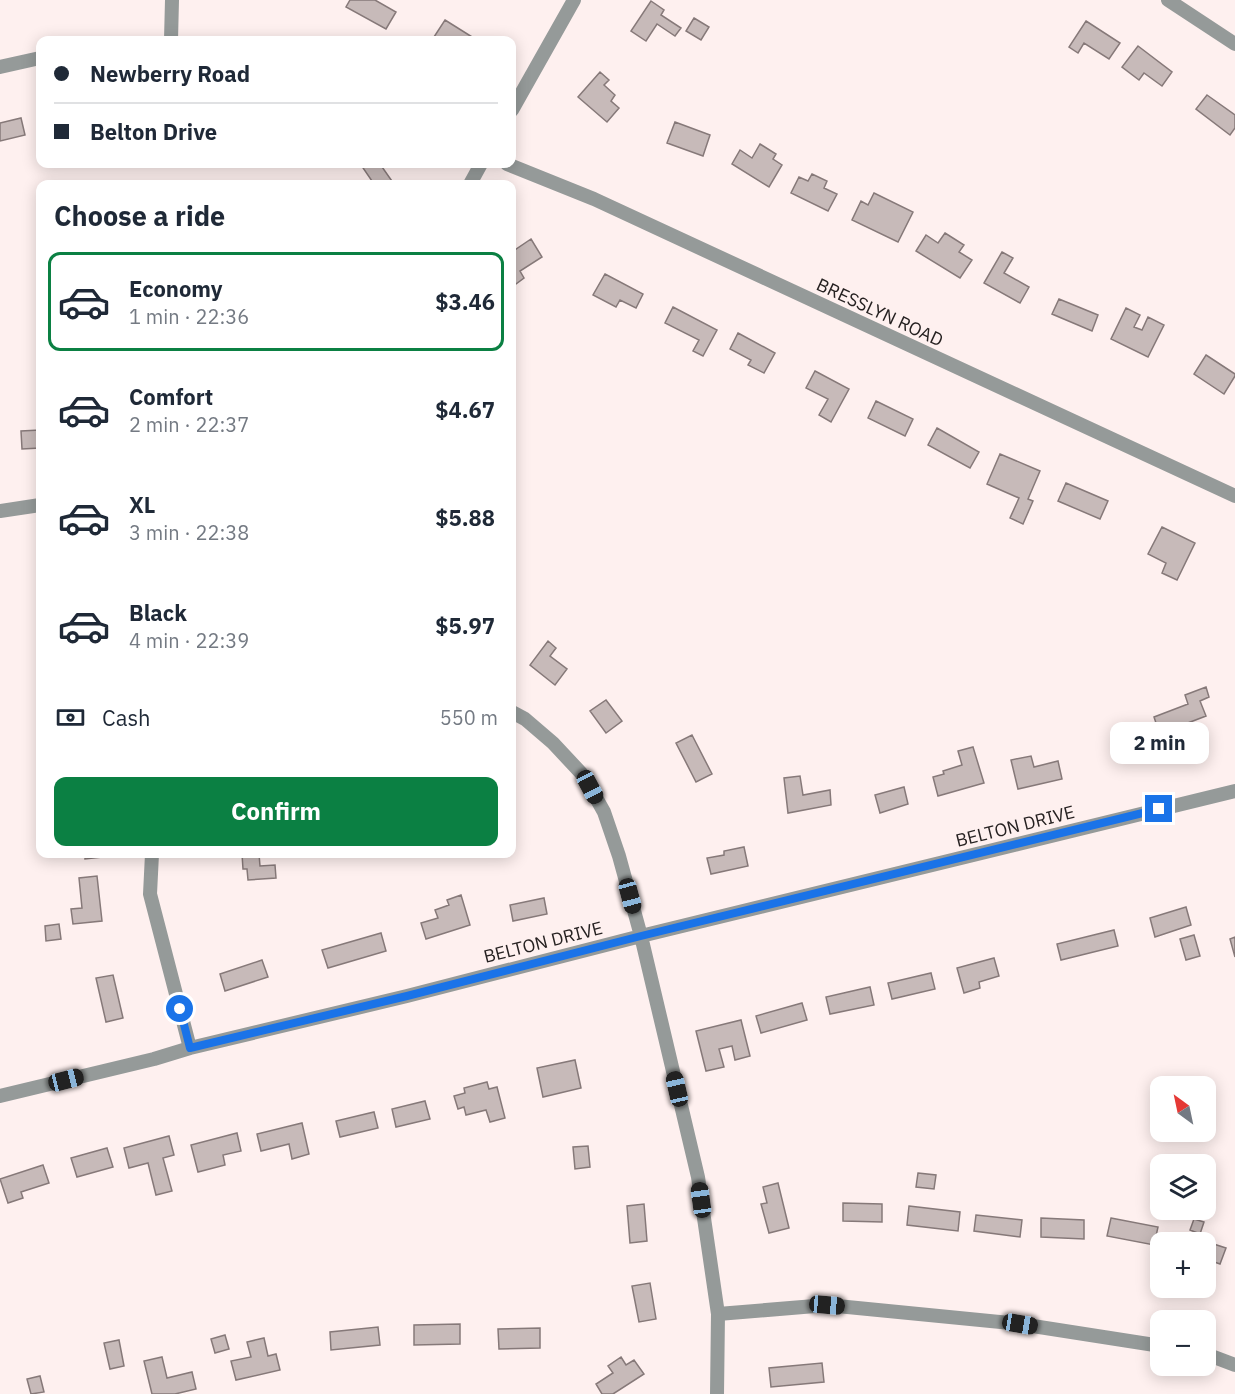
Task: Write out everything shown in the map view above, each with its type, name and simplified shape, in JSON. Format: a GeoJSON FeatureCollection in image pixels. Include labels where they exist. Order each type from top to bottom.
{"type":"FeatureCollection","features":[{"type":"Feature","properties":{"kind":"street"},"geometry":{"type":"LineString","coordinates":[[171,36],[172,0]]}},
{"type":"Feature","properties":{"kind":"street"},"geometry":{"type":"LineString","coordinates":[[516,103],[574,0]]}},
{"type":"Feature","properties":{"kind":"street"},"geometry":{"type":"LineString","coordinates":[[1168,0],[1235,44]]}},
{"type":"Feature","properties":{"kind":"street"},"geometry":{"type":"LineString","coordinates":[[0,67],[36,59]]}},
{"type":"Feature","properties":{"kind":"street","name":"BRESSLYN ROAD"},"geometry":{"type":"LineString","coordinates":[[516,168],[623,213],[1235,496]]}},
{"type":"Feature","properties":{"kind":"street"},"geometry":{"type":"LineString","coordinates":[[0,511],[36,506]]}},
{"type":"Feature","properties":{"kind":"street"},"geometry":{"type":"LineString","coordinates":[[516,714],[553,743],[581,773],[604,813],[619,856],[641,936],[698,1177],[718,1314],[717,1394]]}},
{"type":"Feature","properties":{"kind":"street","name":"BELTON DRIVE"},"geometry":{"type":"LineString","coordinates":[[0,1096],[1235,791]]}},
{"type":"Feature","properties":{"kind":"street"},"geometry":{"type":"LineString","coordinates":[[152,858],[150,894],[190,1048]]}},
{"type":"Feature","properties":{"kind":"street"},"geometry":{"type":"LineString","coordinates":[[718,1314],[827,1305],[1020,1324],[1150,1344]]}},
{"type":"Feature","properties":{"kind":"street"},"geometry":{"type":"LineString","coordinates":[[1216,1358],[1235,1365]]}},
{"type":"Feature","properties":{"kind":"building"},"geometry":{"type":"Polygon","coordinates":[[[350,0],[375,0],[396,12],[386,29],[346,7],[350,0]]]}},
{"type":"Feature","properties":{"kind":"building"},"geometry":{"type":"Polygon","coordinates":[[[651,1],[664,10],[661,15],[681,28],[675,36],[657,24],[646,41],[631,31],[651,1]]]}},
{"type":"Feature","properties":{"kind":"building"},"geometry":{"type":"Polygon","coordinates":[[[694,18],[709,27],[701,40],[686,31],[694,18]]]}},
{"type":"Feature","properties":{"kind":"building"},"geometry":{"type":"Polygon","coordinates":[[[445,20],[471,36],[435,36],[445,20]]]}},
{"type":"Feature","properties":{"kind":"building"},"geometry":{"type":"Polygon","coordinates":[[[1086,21],[1120,43],[1109,59],[1084,43],[1078,53],[1069,47],[1086,21]]]}},
{"type":"Feature","properties":{"kind":"building"},"geometry":{"type":"Polygon","coordinates":[[[1138,46],[1172,72],[1162,86],[1144,73],[1139,80],[1122,67],[1138,46]]]}},
{"type":"Feature","properties":{"kind":"building"},"geometry":{"type":"Polygon","coordinates":[[[600,72],[609,80],[604,85],[615,95],[611,101],[619,108],[607,122],[578,97],[600,72]]]}},
{"type":"Feature","properties":{"kind":"building"},"geometry":{"type":"Polygon","coordinates":[[[1207,95],[1235,115],[1235,128],[1230,135],[1196,109],[1207,95]]]}},
{"type":"Feature","properties":{"kind":"building"},"geometry":{"type":"Polygon","coordinates":[[[21,118],[25,135],[0,141],[0,123],[21,118]]]}},
{"type":"Feature","properties":{"kind":"building"},"geometry":{"type":"Polygon","coordinates":[[[675,122],[710,135],[703,156],[667,143],[675,122]]]}},
{"type":"Feature","properties":{"kind":"building"},"geometry":{"type":"Polygon","coordinates":[[[760,144],[776,154],[773,159],[782,165],[769,187],[732,164],[740,150],[752,158],[760,144]]]}},
{"type":"Feature","properties":{"kind":"building"},"geometry":{"type":"Polygon","coordinates":[[[363,168],[383,168],[391,180],[371,180],[363,168]]]}},
{"type":"Feature","properties":{"kind":"building"},"geometry":{"type":"Polygon","coordinates":[[[812,174],[827,181],[824,188],[837,194],[828,211],[791,193],[799,177],[808,181],[812,174]]]}},
{"type":"Feature","properties":{"kind":"building"},"geometry":{"type":"Polygon","coordinates":[[[874,193],[913,212],[898,242],[852,220],[861,201],[868,205],[874,193]]]}},
{"type":"Feature","properties":{"kind":"building"},"geometry":{"type":"Polygon","coordinates":[[[945,233],[964,245],[959,252],[972,260],[960,278],[916,251],[926,235],[938,243],[945,233]]]}},
{"type":"Feature","properties":{"kind":"building"},"geometry":{"type":"Polygon","coordinates":[[[531,239],[542,257],[520,271],[524,278],[516,284],[516,249],[531,239]]]}},
{"type":"Feature","properties":{"kind":"building"},"geometry":{"type":"Polygon","coordinates":[[[1002,252],[1013,258],[1004,273],[1029,287],[1020,303],[984,283],[1002,252]]]}},
{"type":"Feature","properties":{"kind":"building"},"geometry":{"type":"Polygon","coordinates":[[[605,274],[643,294],[636,308],[620,300],[616,307],[593,295],[605,274]]]}},
{"type":"Feature","properties":{"kind":"building"},"geometry":{"type":"Polygon","coordinates":[[[1059,299],[1098,315],[1092,331],[1052,314],[1059,299]]]}},
{"type":"Feature","properties":{"kind":"building"},"geometry":{"type":"Polygon","coordinates":[[[673,307],[717,330],[703,356],[693,351],[699,340],[665,323],[673,307]]]}},
{"type":"Feature","properties":{"kind":"building"},"geometry":{"type":"Polygon","coordinates":[[[1126,308],[1140,315],[1134,327],[1142,330],[1148,317],[1164,325],[1148,357],[1111,339],[1126,308]]]}},
{"type":"Feature","properties":{"kind":"building"},"geometry":{"type":"Polygon","coordinates":[[[738,333],[775,353],[764,373],[748,365],[751,360],[730,349],[738,333]]]}},
{"type":"Feature","properties":{"kind":"building"},"geometry":{"type":"Polygon","coordinates":[[[1206,355],[1235,374],[1224,394],[1194,374],[1206,355]]]}},
{"type":"Feature","properties":{"kind":"building"},"geometry":{"type":"Polygon","coordinates":[[[815,371],[849,389],[831,422],[819,415],[828,399],[806,388],[815,371]]]}},
{"type":"Feature","properties":{"kind":"building"},"geometry":{"type":"Polygon","coordinates":[[[876,401],[913,419],[905,436],[868,418],[876,401]]]}},
{"type":"Feature","properties":{"kind":"building"},"geometry":{"type":"Polygon","coordinates":[[[937,428],[979,452],[970,468],[928,445],[937,428]]]}},
{"type":"Feature","properties":{"kind":"building"},"geometry":{"type":"Polygon","coordinates":[[[36,430],[36,448],[22,449],[21,431],[36,430]]]}},
{"type":"Feature","properties":{"kind":"building"},"geometry":{"type":"Polygon","coordinates":[[[1000,454],[1040,471],[1028,499],[1033,501],[1023,524],[1010,518],[1019,498],[987,484],[1000,454]]]}},
{"type":"Feature","properties":{"kind":"building"},"geometry":{"type":"Polygon","coordinates":[[[1066,483],[1108,501],[1100,519],[1058,501],[1066,483]]]}},
{"type":"Feature","properties":{"kind":"building"},"geometry":{"type":"Polygon","coordinates":[[[1162,527],[1195,543],[1177,580],[1162,573],[1166,563],[1148,554],[1162,527]]]}},
{"type":"Feature","properties":{"kind":"building"},"geometry":{"type":"Polygon","coordinates":[[[548,641],[556,648],[550,656],[567,669],[555,685],[530,665],[548,641]]]}},
{"type":"Feature","properties":{"kind":"building"},"geometry":{"type":"Polygon","coordinates":[[[1206,687],[1209,697],[1200,701],[1206,716],[1146,739],[1142,728],[1156,723],[1154,717],[1188,704],[1185,695],[1206,687]]]}},
{"type":"Feature","properties":{"kind":"building"},"geometry":{"type":"Polygon","coordinates":[[[606,700],[622,721],[606,733],[590,711],[606,700]]]}},
{"type":"Feature","properties":{"kind":"building"},"geometry":{"type":"Polygon","coordinates":[[[692,735],[712,774],[696,782],[676,743],[692,735]]]}},
{"type":"Feature","properties":{"kind":"building"},"geometry":{"type":"Polygon","coordinates":[[[973,747],[984,783],[938,796],[933,777],[962,765],[958,751],[973,747]]]}},
{"type":"Feature","properties":{"kind":"building"},"geometry":{"type":"Polygon","coordinates":[[[1031,756],[1034,767],[1058,761],[1062,779],[1018,789],[1011,760],[1031,756]]]}},
{"type":"Feature","properties":{"kind":"building"},"geometry":{"type":"Polygon","coordinates":[[[800,776],[803,795],[830,790],[831,805],[788,813],[784,778],[800,776]]]}},
{"type":"Feature","properties":{"kind":"building"},"geometry":{"type":"Polygon","coordinates":[[[904,787],[908,804],[880,813],[875,795],[904,787]]]}},
{"type":"Feature","properties":{"kind":"building"},"geometry":{"type":"Polygon","coordinates":[[[744,847],[748,866],[711,874],[707,858],[724,855],[724,851],[744,847]]]}},
{"type":"Feature","properties":{"kind":"building"},"geometry":{"type":"Polygon","coordinates":[[[242,858],[259,858],[260,866],[275,865],[276,878],[248,880],[247,869],[243,869],[242,858]]]}},
{"type":"Feature","properties":{"kind":"building"},"geometry":{"type":"Polygon","coordinates":[[[97,876],[102,921],[73,924],[71,909],[82,908],[79,878],[97,876]]]}},
{"type":"Feature","properties":{"kind":"building"},"geometry":{"type":"Polygon","coordinates":[[[461,895],[470,925],[426,939],[421,923],[438,918],[435,910],[449,905],[447,900],[461,895]]]}},
{"type":"Feature","properties":{"kind":"building"},"geometry":{"type":"Polygon","coordinates":[[[544,898],[547,914],[513,921],[510,905],[544,898]]]}},
{"type":"Feature","properties":{"kind":"building"},"geometry":{"type":"Polygon","coordinates":[[[1186,907],[1191,925],[1155,937],[1150,918],[1186,907]]]}},
{"type":"Feature","properties":{"kind":"building"},"geometry":{"type":"Polygon","coordinates":[[[59,924],[61,939],[46,941],[45,926],[59,924]]]}},
{"type":"Feature","properties":{"kind":"building"},"geometry":{"type":"Polygon","coordinates":[[[1114,930],[1118,946],[1061,960],[1057,944],[1114,930]]]}},
{"type":"Feature","properties":{"kind":"building"},"geometry":{"type":"Polygon","coordinates":[[[381,933],[386,951],[328,968],[322,950],[381,933]]]}},
{"type":"Feature","properties":{"kind":"building"},"geometry":{"type":"Polygon","coordinates":[[[1194,935],[1200,956],[1186,960],[1180,939],[1194,935]]]}},
{"type":"Feature","properties":{"kind":"building"},"geometry":{"type":"Polygon","coordinates":[[[1235,937],[1235,957],[1230,939],[1235,937]]]}},
{"type":"Feature","properties":{"kind":"building"},"geometry":{"type":"Polygon","coordinates":[[[994,958],[999,976],[979,982],[980,988],[964,993],[957,968],[994,958]]]}},
{"type":"Feature","properties":{"kind":"building"},"geometry":{"type":"Polygon","coordinates":[[[262,960],[268,977],[225,991],[220,974],[262,960]]]}},
{"type":"Feature","properties":{"kind":"building"},"geometry":{"type":"Polygon","coordinates":[[[931,973],[935,989],[892,999],[888,983],[931,973]]]}},
{"type":"Feature","properties":{"kind":"building"},"geometry":{"type":"Polygon","coordinates":[[[113,975],[123,1018],[106,1022],[96,978],[113,975]]]}},
{"type":"Feature","properties":{"kind":"building"},"geometry":{"type":"Polygon","coordinates":[[[870,987],[874,1005],[830,1014],[826,997],[870,987]]]}},
{"type":"Feature","properties":{"kind":"building"},"geometry":{"type":"Polygon","coordinates":[[[802,1003],[807,1020],[761,1033],[756,1016],[802,1003]]]}},
{"type":"Feature","properties":{"kind":"building"},"geometry":{"type":"Polygon","coordinates":[[[741,1020],[750,1056],[735,1060],[732,1046],[719,1049],[724,1067],[706,1071],[696,1031],[741,1020]]]}},
{"type":"Feature","properties":{"kind":"building"},"geometry":{"type":"Polygon","coordinates":[[[575,1060],[581,1088],[543,1097],[537,1068],[575,1060]]]}},
{"type":"Feature","properties":{"kind":"building"},"geometry":{"type":"Polygon","coordinates":[[[487,1082],[489,1089],[497,1087],[505,1118],[490,1122],[486,1110],[466,1115],[464,1107],[458,1109],[454,1096],[465,1093],[464,1088],[487,1082]]]}},
{"type":"Feature","properties":{"kind":"building"},"geometry":{"type":"Polygon","coordinates":[[[425,1101],[430,1119],[396,1127],[392,1109],[425,1101]]]}},
{"type":"Feature","properties":{"kind":"building"},"geometry":{"type":"Polygon","coordinates":[[[374,1112],[378,1128],[340,1137],[336,1121],[374,1112]]]}},
{"type":"Feature","properties":{"kind":"building"},"geometry":{"type":"Polygon","coordinates":[[[302,1123],[309,1154],[292,1159],[289,1144],[261,1151],[257,1134],[302,1123]]]}},
{"type":"Feature","properties":{"kind":"building"},"geometry":{"type":"Polygon","coordinates":[[[237,1133],[241,1151],[223,1155],[225,1165],[198,1172],[191,1145],[237,1133]]]}},
{"type":"Feature","properties":{"kind":"building"},"geometry":{"type":"Polygon","coordinates":[[[169,1136],[174,1155],[163,1158],[172,1191],[156,1195],[148,1163],[129,1168],[124,1148],[169,1136]]]}},
{"type":"Feature","properties":{"kind":"building"},"geometry":{"type":"Polygon","coordinates":[[[588,1146],[590,1167],[575,1169],[573,1147],[588,1146]]]}},
{"type":"Feature","properties":{"kind":"building"},"geometry":{"type":"Polygon","coordinates":[[[107,1148],[113,1167],[77,1177],[71,1158],[107,1148]]]}},
{"type":"Feature","properties":{"kind":"building"},"geometry":{"type":"Polygon","coordinates":[[[43,1165],[49,1183],[21,1192],[23,1198],[8,1203],[0,1179],[43,1165]]]}},
{"type":"Feature","properties":{"kind":"building"},"geometry":{"type":"Polygon","coordinates":[[[918,1173],[936,1175],[934,1189],[916,1187],[918,1173]]]}},
{"type":"Feature","properties":{"kind":"building"},"geometry":{"type":"Polygon","coordinates":[[[778,1183],[789,1228],[769,1233],[761,1204],[767,1203],[763,1187],[778,1183]]]}},
{"type":"Feature","properties":{"kind":"building"},"geometry":{"type":"Polygon","coordinates":[[[843,1203],[882,1204],[882,1222],[843,1221],[843,1203]]]}},
{"type":"Feature","properties":{"kind":"building"},"geometry":{"type":"Polygon","coordinates":[[[644,1204],[647,1241],[630,1243],[627,1206],[644,1204]]]}},
{"type":"Feature","properties":{"kind":"building"},"geometry":{"type":"Polygon","coordinates":[[[909,1206],[960,1212],[958,1231],[907,1225],[909,1206]]]}},
{"type":"Feature","properties":{"kind":"building"},"geometry":{"type":"Polygon","coordinates":[[[976,1215],[1022,1220],[1020,1237],[974,1231],[976,1215]]]}},
{"type":"Feature","properties":{"kind":"building"},"geometry":{"type":"Polygon","coordinates":[[[1041,1218],[1084,1220],[1084,1239],[1041,1237],[1041,1218]]]}},
{"type":"Feature","properties":{"kind":"building"},"geometry":{"type":"Polygon","coordinates":[[[1111,1218],[1158,1227],[1157,1232],[1150,1232],[1150,1244],[1107,1236],[1111,1218]]]}},
{"type":"Feature","properties":{"kind":"building"},"geometry":{"type":"Polygon","coordinates":[[[1194,1220],[1204,1222],[1201,1232],[1190,1230],[1194,1220]]]}},
{"type":"Feature","properties":{"kind":"building"},"geometry":{"type":"Polygon","coordinates":[[[1216,1245],[1226,1248],[1220,1264],[1216,1263],[1216,1245]]]}},
{"type":"Feature","properties":{"kind":"building"},"geometry":{"type":"Polygon","coordinates":[[[650,1283],[656,1319],[639,1322],[632,1286],[650,1283]]]}},
{"type":"Feature","properties":{"kind":"building"},"geometry":{"type":"Polygon","coordinates":[[[460,1324],[460,1344],[414,1345],[414,1325],[460,1324]]]}},
{"type":"Feature","properties":{"kind":"building"},"geometry":{"type":"Polygon","coordinates":[[[378,1327],[380,1345],[331,1350],[330,1332],[378,1327]]]}},
{"type":"Feature","properties":{"kind":"building"},"geometry":{"type":"Polygon","coordinates":[[[540,1328],[540,1348],[499,1349],[498,1329],[540,1328]]]}},
{"type":"Feature","properties":{"kind":"building"},"geometry":{"type":"Polygon","coordinates":[[[225,1335],[229,1349],[215,1353],[211,1339],[225,1335]]]}},
{"type":"Feature","properties":{"kind":"building"},"geometry":{"type":"Polygon","coordinates":[[[264,1338],[268,1356],[276,1354],[280,1370],[236,1380],[231,1361],[251,1357],[247,1342],[264,1338]]]}},
{"type":"Feature","properties":{"kind":"building"},"geometry":{"type":"Polygon","coordinates":[[[119,1340],[124,1366],[110,1369],[104,1343],[119,1340]]]}},
{"type":"Feature","properties":{"kind":"building"},"geometry":{"type":"Polygon","coordinates":[[[162,1357],[167,1378],[192,1372],[196,1389],[175,1394],[152,1394],[144,1361],[162,1357]]]}},
{"type":"Feature","properties":{"kind":"building"},"geometry":{"type":"Polygon","coordinates":[[[621,1357],[626,1365],[634,1360],[644,1374],[613,1394],[602,1394],[596,1384],[613,1373],[608,1366],[621,1357]]]}},
{"type":"Feature","properties":{"kind":"building"},"geometry":{"type":"Polygon","coordinates":[[[822,1363],[824,1382],[771,1387],[769,1368],[822,1363]]]}},
{"type":"Feature","properties":{"kind":"building"},"geometry":{"type":"Polygon","coordinates":[[[40,1376],[44,1392],[31,1394],[27,1379],[40,1376]]]}},
{"type":"Feature","properties":{"kind":"route"},"geometry":{"type":"LineString","coordinates":[[180,1009],[190,1048],[1159,809]]}}]}
